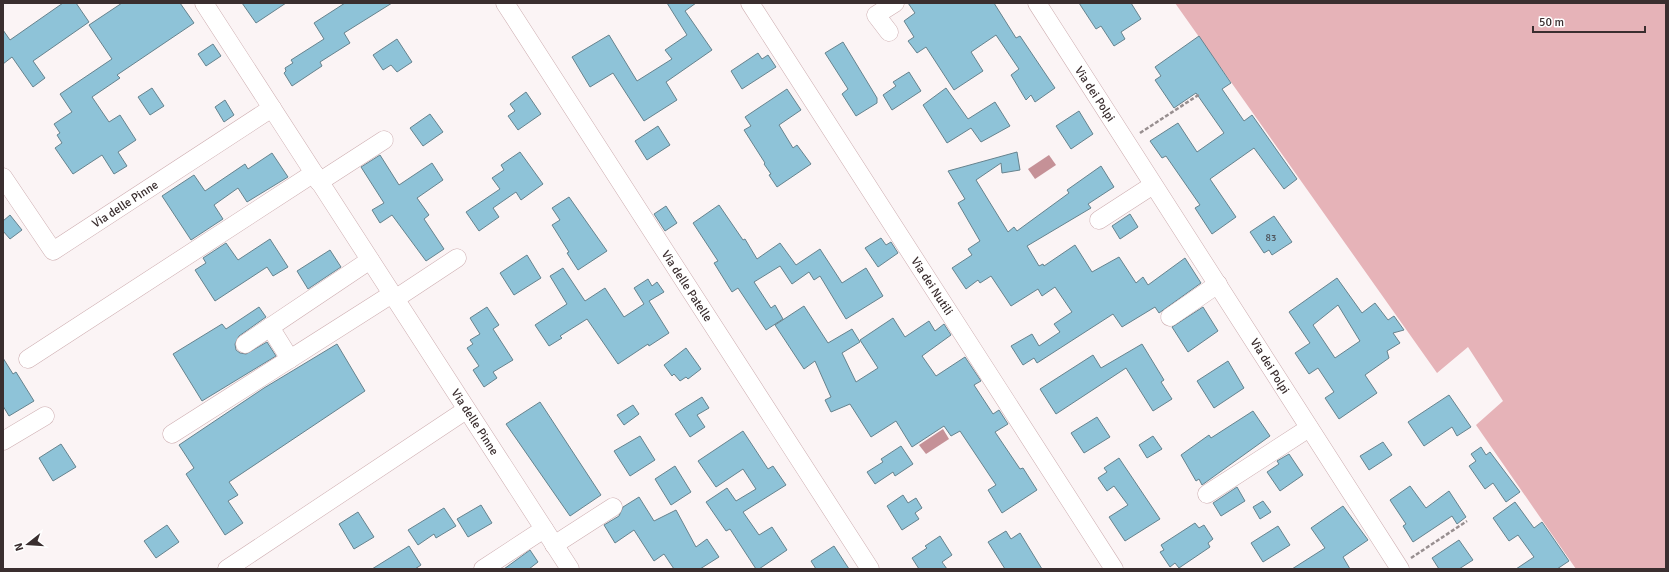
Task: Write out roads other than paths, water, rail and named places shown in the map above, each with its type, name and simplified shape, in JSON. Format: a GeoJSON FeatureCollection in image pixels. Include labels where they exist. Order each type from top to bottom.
{"type":"FeatureCollection","features":[{"type":"Feature","properties":{"kind":"street","name":"Via delle Pinne"},"geometry":{"type":"LineString","coordinates":[[204,3],[570,569]]}},
{"type":"Feature","properties":{"kind":"street","name":"Via delle Patelle"},"geometry":{"type":"LineString","coordinates":[[505,3],[870,569]]}},
{"type":"Feature","properties":{"kind":"street","name":"Via dei Nutili"},"geometry":{"type":"LineString","coordinates":[[750,3],[1114,569]]}},
{"type":"Feature","properties":{"kind":"street"},"geometry":{"type":"LineString","coordinates":[[889,32],[876,15],[895,3]]}},
{"type":"Feature","properties":{"kind":"street","name":"Via dei Polpi"},"geometry":{"type":"LineString","coordinates":[[1037,3],[1399,568]]}},
{"type":"Feature","properties":{"kind":"street","name":"Via delle Pinne"},"geometry":{"type":"LineString","coordinates":[[3,177],[52,251],[272,108]]}},
{"type":"Feature","properties":{"kind":"street"},"geometry":{"type":"LineString","coordinates":[[28,358],[316,177],[384,140]]}},
{"type":"Feature","properties":{"kind":"street"},"geometry":{"type":"LineString","coordinates":[[1100,220],[1153,185]]}},
{"type":"Feature","properties":{"kind":"street"},"geometry":{"type":"LineString","coordinates":[[172,434],[290,359],[456,258]]}},
{"type":"Feature","properties":{"kind":"street"},"geometry":{"type":"LineString","coordinates":[[245,344],[370,260]]}},
{"type":"Feature","properties":{"kind":"street"},"geometry":{"type":"LineString","coordinates":[[1170,317],[1218,284]]}},
{"type":"Feature","properties":{"kind":"street"},"geometry":{"type":"LineString","coordinates":[[270,327],[290,359]]}},
{"type":"Feature","properties":{"kind":"street"},"geometry":{"type":"LineString","coordinates":[[227,569],[466,410]]}},
{"type":"Feature","properties":{"kind":"street"},"geometry":{"type":"LineString","coordinates":[[3,441],[45,416]]}},
{"type":"Feature","properties":{"kind":"street"},"geometry":{"type":"LineString","coordinates":[[1207,494],[1309,428]]}},
{"type":"Feature","properties":{"kind":"street"},"geometry":{"type":"LineString","coordinates":[[554,546],[613,507]]}},
{"type":"Feature","properties":{"kind":"street"},"geometry":{"type":"LineString","coordinates":[[483,569],[544,529]]}}]}
